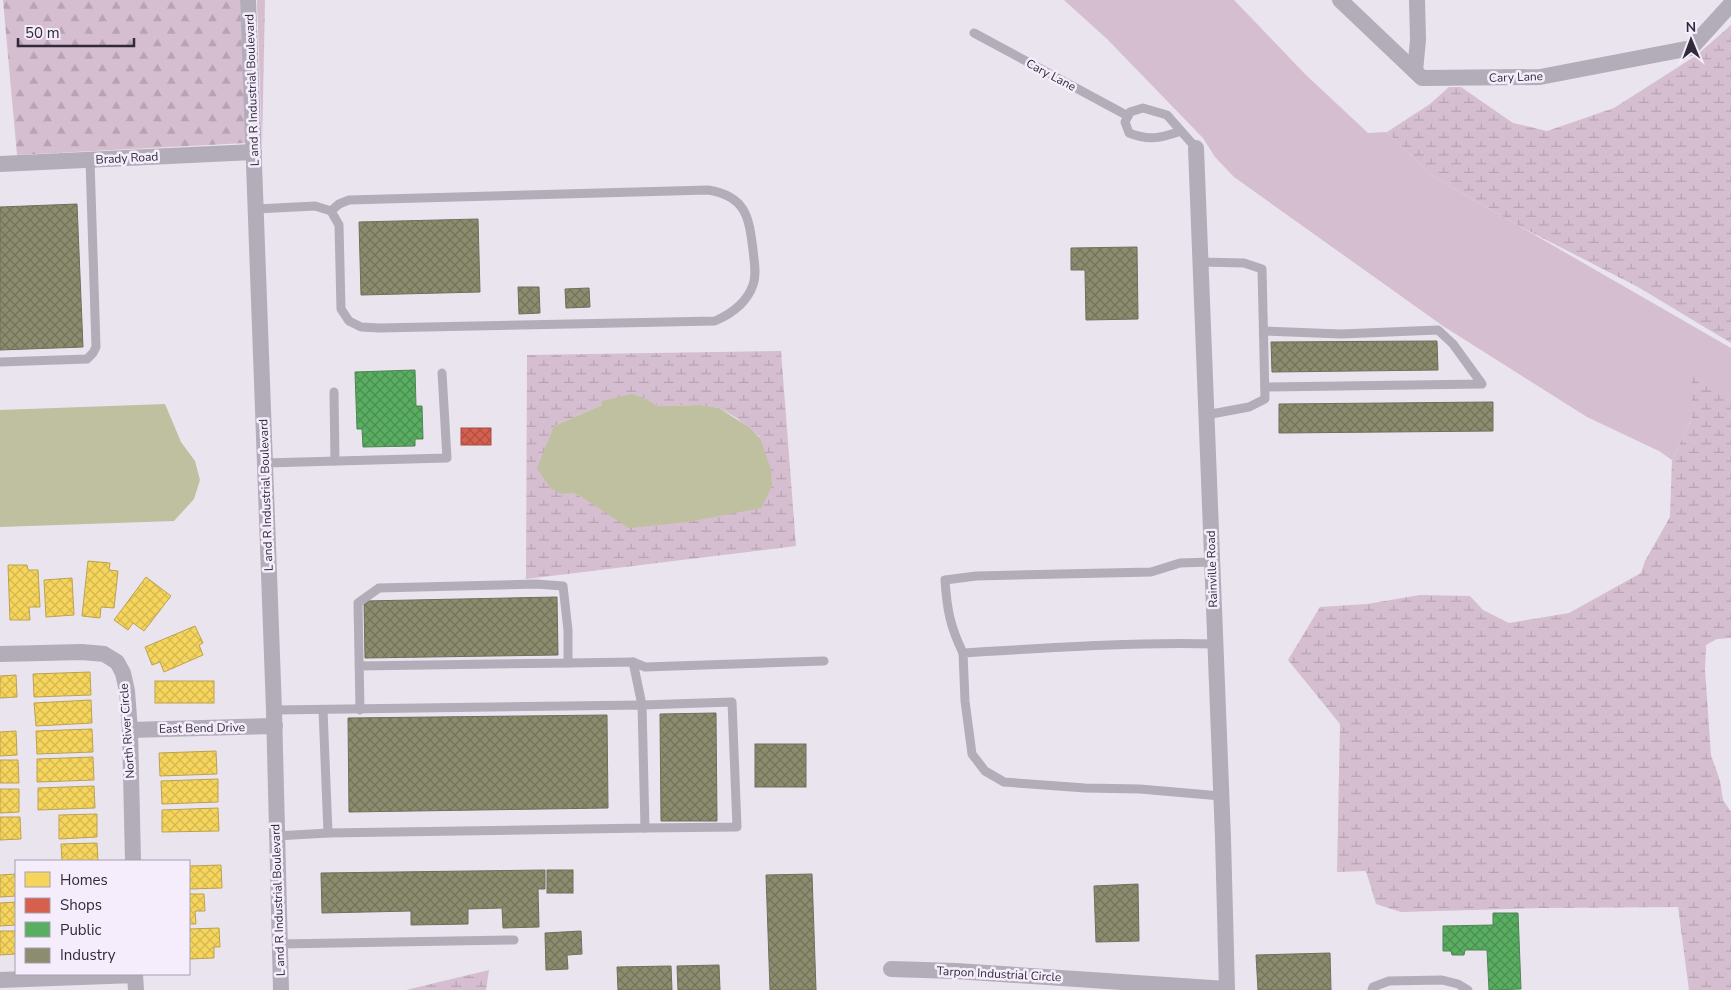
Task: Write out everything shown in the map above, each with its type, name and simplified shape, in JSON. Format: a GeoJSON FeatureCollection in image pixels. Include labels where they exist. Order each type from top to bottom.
{"type":"FeatureCollection","features":[{"type":"Feature","properties":{"kind":"street","name":"L and R Industrial Boulevard"},"geometry":{"type":"LineString","coordinates":[[248,0],[274,710],[281,990]]}},
{"type":"Feature","properties":{"kind":"street","name":"Cary Lane"},"geometry":{"type":"LineString","coordinates":[[1340,0],[1422,78],[1540,77],[1691,48],[1731,4]]}},
{"type":"Feature","properties":{"kind":"street"},"geometry":{"type":"LineString","coordinates":[[1415,71],[1418,40],[1417,0]]}},
{"type":"Feature","properties":{"kind":"street","name":"Rainville Road"},"geometry":{"type":"LineString","coordinates":[[1196,148],[1227,989]]}},
{"type":"Feature","properties":{"kind":"street","name":"Brady Road"},"geometry":{"type":"LineString","coordinates":[[0,164],[254,152]]}},
{"type":"Feature","properties":{"kind":"street","name":"North River Circle"},"geometry":{"type":"LineString","coordinates":[[0,654],[82,652],[104,654],[117,662],[123,673],[127,691],[130,730],[133,860]]}},
{"type":"Feature","properties":{"kind":"street","name":"East Bend Drive"},"geometry":{"type":"LineString","coordinates":[[130,730],[274,726]]}},
{"type":"Feature","properties":{"kind":"street","name":"Tarpon Industrial Circle"},"geometry":{"type":"LineString","coordinates":[[891,969],[956,971],[1227,989]]}},
{"type":"Feature","properties":{"kind":"street"},"geometry":{"type":"LineString","coordinates":[[0,980],[136,980]]}},
{"type":"Feature","properties":{"kind":"lane","name":"Cary Lane"},"geometry":{"type":"LineString","coordinates":[[974,33],[1128,116]]}},
{"type":"Feature","properties":{"kind":"lane"},"geometry":{"type":"LineString","coordinates":[[1181,131],[1162,138],[1140,137],[1129,133],[1125,122],[1130,112],[1143,108],[1167,115],[1196,148]]}},
{"type":"Feature","properties":{"kind":"lane"},"geometry":{"type":"LineString","coordinates":[[0,362],[87,359],[93,354],[96,347],[90,160]]}},
{"type":"Feature","properties":{"kind":"lane"},"geometry":{"type":"LineString","coordinates":[[256,209],[315,206],[331,211],[339,225],[341,309],[349,321],[361,327],[715,321],[736,308],[746,297],[754,283],[755,264],[750,222],[744,210],[722,192],[708,190],[348,200],[339,204],[331,211]]}},
{"type":"Feature","properties":{"kind":"lane"},"geometry":{"type":"LineString","coordinates":[[1200,262],[1244,263],[1262,268],[1265,399],[1249,407],[1206,414]]}},
{"type":"Feature","properties":{"kind":"lane"},"geometry":{"type":"LineString","coordinates":[[1264,332],[1341,334],[1438,330],[1453,344],[1482,384],[1264,387]]}},
{"type":"Feature","properties":{"kind":"lane"},"geometry":{"type":"LineString","coordinates":[[265,463],[447,458],[442,373]]}},
{"type":"Feature","properties":{"kind":"lane"},"geometry":{"type":"LineString","coordinates":[[334,392],[336,461]]}},
{"type":"Feature","properties":{"kind":"lane"},"geometry":{"type":"LineString","coordinates":[[1211,562],[1180,563],[1151,572],[976,576],[945,580],[947,612],[953,633],[963,653],[965,701],[972,754],[985,771],[1004,782],[1084,788],[1140,789],[1221,796]]}},
{"type":"Feature","properties":{"kind":"lane"},"geometry":{"type":"LineString","coordinates":[[360,710],[358,603],[379,588],[497,585],[563,586],[568,630],[568,663]]}},
{"type":"Feature","properties":{"kind":"lane"},"geometry":{"type":"LineString","coordinates":[[963,653],[1081,646],[1173,643],[1215,644]]}},
{"type":"Feature","properties":{"kind":"lane"},"geometry":{"type":"LineString","coordinates":[[359,666],[633,662],[646,667],[824,661]]}},
{"type":"Feature","properties":{"kind":"lane"},"geometry":{"type":"LineString","coordinates":[[633,662],[642,705],[645,828]]}},
{"type":"Feature","properties":{"kind":"lane"},"geometry":{"type":"LineString","coordinates":[[274,710],[360,710],[732,702],[737,827],[328,833],[276,836]]}},
{"type":"Feature","properties":{"kind":"lane"},"geometry":{"type":"LineString","coordinates":[[323,710],[328,833]]}},
{"type":"Feature","properties":{"kind":"lane"},"geometry":{"type":"LineString","coordinates":[[280,944],[514,940]]}},
{"type":"Feature","properties":{"kind":"lane"},"geometry":{"type":"LineString","coordinates":[[1372,990],[1373,987],[1389,981],[1442,980],[1458,984],[1468,990]]}},
{"type":"Feature","properties":{"kind":"green space"},"geometry":{"type":"Polygon","coordinates":[[[3,0],[240,0],[246,143],[17,155],[3,0]]]}},
{"type":"Feature","properties":{"kind":"green space"},"geometry":{"type":"Polygon","coordinates":[[[257,0],[265,0],[262,148],[257,0]]]}},
{"type":"Feature","properties":{"kind":"green space"},"geometry":{"type":"Polygon","coordinates":[[[1064,0],[1234,0],[1305,74],[1368,133],[1387,132],[1434,177],[1731,348],[1731,394],[1692,372],[1692,418],[1672,460],[1659,451],[1587,417],[1443,326],[1234,177],[1215,157],[1203,138],[1107,39],[1064,0]]]}},
{"type":"Feature","properties":{"kind":"green space"},"geometry":{"type":"Polygon","coordinates":[[[1731,25],[1731,343],[1638,287],[1521,227],[1434,177],[1387,132],[1430,104],[1449,87],[1461,87],[1513,123],[1547,131],[1614,108],[1697,55],[1731,25]]]}},
{"type":"Feature","properties":{"kind":"green space"},"geometry":{"type":"Polygon","coordinates":[[[781,351],[796,546],[526,579],[527,355],[781,351]],[[644,398],[602,405],[554,426],[572,493],[582,497],[760,437],[735,417],[719,408],[701,405],[658,406],[644,398]]]}},
{"type":"Feature","properties":{"kind":"green space"},"geometry":{"type":"Polygon","coordinates":[[[1692,371],[1731,394],[1731,638],[1717,639],[1706,645],[1705,670],[1711,755],[1720,781],[1723,800],[1731,812],[1731,990],[1689,990],[1678,907],[1401,912],[1376,904],[1366,871],[1337,872],[1340,724],[1288,660],[1320,607],[1367,604],[1420,595],[1470,596],[1483,610],[1509,623],[1569,613],[1641,573],[1645,561],[1670,517],[1672,460],[1692,418],[1692,371]]]}},
{"type":"Feature","properties":{"kind":"green space"},"geometry":{"type":"Polygon","coordinates":[[[489,970],[486,990],[406,990],[489,970]]]}},
{"type":"Feature","properties":{"kind":"shaded area"},"geometry":{"type":"Polygon","coordinates":[[[631,394],[644,398],[658,406],[701,405],[719,408],[750,428],[760,438],[771,470],[772,486],[761,508],[688,522],[629,528],[582,497],[572,493],[562,494],[550,488],[537,468],[554,426],[602,405],[602,401],[631,394]]]}},
{"type":"Feature","properties":{"kind":"shaded area"},"geometry":{"type":"Polygon","coordinates":[[[165,404],[181,442],[195,461],[200,480],[194,499],[174,521],[0,527],[0,410],[165,404]]]}},
{"type":"Feature","properties":{"kind":"building: Homes"},"geometry":{"type":"Polygon","coordinates":[[[88,561],[110,563],[109,570],[118,571],[114,608],[101,607],[100,618],[82,616],[88,561]]]}},
{"type":"Feature","properties":{"kind":"building: Homes"},"geometry":{"type":"Polygon","coordinates":[[[8,565],[27,565],[28,570],[38,570],[40,607],[29,607],[30,620],[10,620],[8,565]]]}},
{"type":"Feature","properties":{"kind":"building: Homes"},"geometry":{"type":"Polygon","coordinates":[[[146,577],[171,596],[144,631],[133,623],[128,630],[114,620],[146,577]]]}},
{"type":"Feature","properties":{"kind":"building: Homes"},"geometry":{"type":"Polygon","coordinates":[[[72,578],[74,615],[46,617],[44,580],[72,578]]]}},
{"type":"Feature","properties":{"kind":"building: Homes"},"geometry":{"type":"Polygon","coordinates":[[[195,626],[203,643],[199,645],[203,655],[164,672],[160,662],[152,665],[145,647],[195,626]]]}},
{"type":"Feature","properties":{"kind":"building: Homes"},"geometry":{"type":"Polygon","coordinates":[[[90,672],[91,695],[34,697],[33,674],[90,672]]]}},
{"type":"Feature","properties":{"kind":"building: Homes"},"geometry":{"type":"Polygon","coordinates":[[[16,675],[17,697],[0,698],[0,676],[16,675]]]}},
{"type":"Feature","properties":{"kind":"building: Homes"},"geometry":{"type":"Polygon","coordinates":[[[155,681],[214,681],[214,703],[155,703],[155,681]]]}},
{"type":"Feature","properties":{"kind":"building: Homes"},"geometry":{"type":"Polygon","coordinates":[[[91,700],[92,723],[36,726],[34,703],[91,700]]]}},
{"type":"Feature","properties":{"kind":"building: Homes"},"geometry":{"type":"Polygon","coordinates":[[[92,729],[93,752],[37,754],[36,731],[92,729]]]}},
{"type":"Feature","properties":{"kind":"building: Homes"},"geometry":{"type":"Polygon","coordinates":[[[16,731],[17,755],[0,756],[0,732],[16,731]]]}},
{"type":"Feature","properties":{"kind":"building: Homes"},"geometry":{"type":"Polygon","coordinates":[[[216,751],[217,774],[160,776],[159,753],[216,751]]]}},
{"type":"Feature","properties":{"kind":"building: Homes"},"geometry":{"type":"Polygon","coordinates":[[[93,757],[94,780],[37,782],[37,759],[93,757]]]}},
{"type":"Feature","properties":{"kind":"building: Homes"},"geometry":{"type":"Polygon","coordinates":[[[0,760],[18,760],[19,783],[0,783],[0,760]]]}},
{"type":"Feature","properties":{"kind":"building: Homes"},"geometry":{"type":"Polygon","coordinates":[[[218,779],[218,802],[162,804],[161,781],[218,779]]]}},
{"type":"Feature","properties":{"kind":"building: Homes"},"geometry":{"type":"Polygon","coordinates":[[[94,786],[95,808],[38,810],[38,788],[94,786]]]}},
{"type":"Feature","properties":{"kind":"building: Homes"},"geometry":{"type":"Polygon","coordinates":[[[0,789],[19,789],[19,812],[0,813],[0,789]]]}},
{"type":"Feature","properties":{"kind":"building: Homes"},"geometry":{"type":"Polygon","coordinates":[[[218,808],[219,831],[162,832],[162,810],[218,808]]]}},
{"type":"Feature","properties":{"kind":"building: Homes"},"geometry":{"type":"Polygon","coordinates":[[[97,814],[97,837],[59,839],[59,815],[97,814]]]}},
{"type":"Feature","properties":{"kind":"building: Homes"},"geometry":{"type":"Polygon","coordinates":[[[0,817],[20,817],[21,839],[0,840],[0,817]]]}},
{"type":"Feature","properties":{"kind":"building: Homes"},"geometry":{"type":"Polygon","coordinates":[[[97,843],[98,860],[62,860],[61,844],[97,843]]]}},
{"type":"Feature","properties":{"kind":"building: Homes"},"geometry":{"type":"Polygon","coordinates":[[[221,865],[222,888],[190,889],[190,866],[221,865]]]}},
{"type":"Feature","properties":{"kind":"building: Homes"},"geometry":{"type":"Polygon","coordinates":[[[15,874],[15,896],[0,897],[0,875],[15,874]]]}},
{"type":"Feature","properties":{"kind":"building: Homes"},"geometry":{"type":"Polygon","coordinates":[[[190,894],[204,894],[205,911],[195,911],[196,924],[190,924],[190,894]]]}},
{"type":"Feature","properties":{"kind":"building: Homes"},"geometry":{"type":"Polygon","coordinates":[[[15,902],[15,925],[0,926],[0,903],[15,902]]]}},
{"type":"Feature","properties":{"kind":"building: Homes"},"geometry":{"type":"Polygon","coordinates":[[[219,928],[220,947],[214,947],[214,958],[190,959],[190,929],[219,928]]]}},
{"type":"Feature","properties":{"kind":"building: Homes"},"geometry":{"type":"Polygon","coordinates":[[[0,931],[15,931],[15,954],[0,955],[0,931]]]}},
{"type":"Feature","properties":{"kind":"building: Shops"},"geometry":{"type":"Polygon","coordinates":[[[461,428],[491,428],[491,445],[461,445],[461,428]]]}},
{"type":"Feature","properties":{"kind":"building: Public"},"geometry":{"type":"Polygon","coordinates":[[[415,370],[416,406],[422,406],[423,439],[415,439],[415,446],[363,447],[362,429],[357,429],[355,372],[415,370]]]}},
{"type":"Feature","properties":{"kind":"building: Public"},"geometry":{"type":"Polygon","coordinates":[[[1493,913],[1518,913],[1521,989],[1489,990],[1487,950],[1465,950],[1464,955],[1452,955],[1451,951],[1443,951],[1443,926],[1493,925],[1493,913]]]}},
{"type":"Feature","properties":{"kind":"building: Industry"},"geometry":{"type":"Polygon","coordinates":[[[77,204],[83,347],[0,350],[0,207],[77,204]]]}},
{"type":"Feature","properties":{"kind":"building: Industry"},"geometry":{"type":"Polygon","coordinates":[[[478,219],[480,292],[361,295],[359,222],[478,219]]]}},
{"type":"Feature","properties":{"kind":"building: Industry"},"geometry":{"type":"Polygon","coordinates":[[[1137,247],[1138,319],[1086,320],[1085,270],[1071,270],[1071,248],[1137,247]]]}},
{"type":"Feature","properties":{"kind":"building: Industry"},"geometry":{"type":"Polygon","coordinates":[[[518,287],[539,287],[540,313],[519,314],[518,287]]]}},
{"type":"Feature","properties":{"kind":"building: Industry"},"geometry":{"type":"Polygon","coordinates":[[[589,288],[590,307],[566,308],[565,289],[589,288]]]}},
{"type":"Feature","properties":{"kind":"building: Industry"},"geometry":{"type":"Polygon","coordinates":[[[1437,341],[1438,370],[1272,372],[1271,342],[1437,341]]]}},
{"type":"Feature","properties":{"kind":"building: Industry"},"geometry":{"type":"Polygon","coordinates":[[[1493,402],[1493,431],[1279,433],[1279,404],[1493,402]]]}},
{"type":"Feature","properties":{"kind":"building: Industry"},"geometry":{"type":"Polygon","coordinates":[[[557,597],[558,655],[365,658],[364,601],[557,597]]]}},
{"type":"Feature","properties":{"kind":"building: Industry"},"geometry":{"type":"Polygon","coordinates":[[[716,713],[717,821],[661,821],[660,714],[716,713]]]}},
{"type":"Feature","properties":{"kind":"building: Industry"},"geometry":{"type":"Polygon","coordinates":[[[607,715],[608,808],[349,812],[348,718],[607,715]]]}},
{"type":"Feature","properties":{"kind":"building: Industry"},"geometry":{"type":"Polygon","coordinates":[[[755,744],[806,744],[806,787],[755,787],[755,744]]]}},
{"type":"Feature","properties":{"kind":"building: Industry"},"geometry":{"type":"Polygon","coordinates":[[[545,870],[545,889],[538,889],[539,927],[503,928],[502,908],[468,909],[468,924],[411,925],[411,911],[322,913],[321,873],[545,870]]]}},
{"type":"Feature","properties":{"kind":"building: Industry"},"geometry":{"type":"Polygon","coordinates":[[[547,870],[573,870],[573,893],[547,893],[547,870]]]}},
{"type":"Feature","properties":{"kind":"building: Industry"},"geometry":{"type":"Polygon","coordinates":[[[812,874],[816,990],[770,990],[766,875],[812,874]]]}},
{"type":"Feature","properties":{"kind":"building: Industry"},"geometry":{"type":"Polygon","coordinates":[[[1138,884],[1139,941],[1096,942],[1094,886],[1138,884]]]}},
{"type":"Feature","properties":{"kind":"building: Industry"},"geometry":{"type":"Polygon","coordinates":[[[581,931],[582,954],[567,955],[568,969],[546,970],[545,933],[581,931]]]}},
{"type":"Feature","properties":{"kind":"building: Industry"},"geometry":{"type":"Polygon","coordinates":[[[1330,953],[1331,990],[1258,990],[1256,955],[1330,953]]]}},
{"type":"Feature","properties":{"kind":"building: Industry"},"geometry":{"type":"Polygon","coordinates":[[[719,965],[720,990],[678,990],[677,966],[719,965]]]}},
{"type":"Feature","properties":{"kind":"building: Industry"},"geometry":{"type":"Polygon","coordinates":[[[671,966],[672,990],[618,990],[617,967],[671,966]]]}}]}
